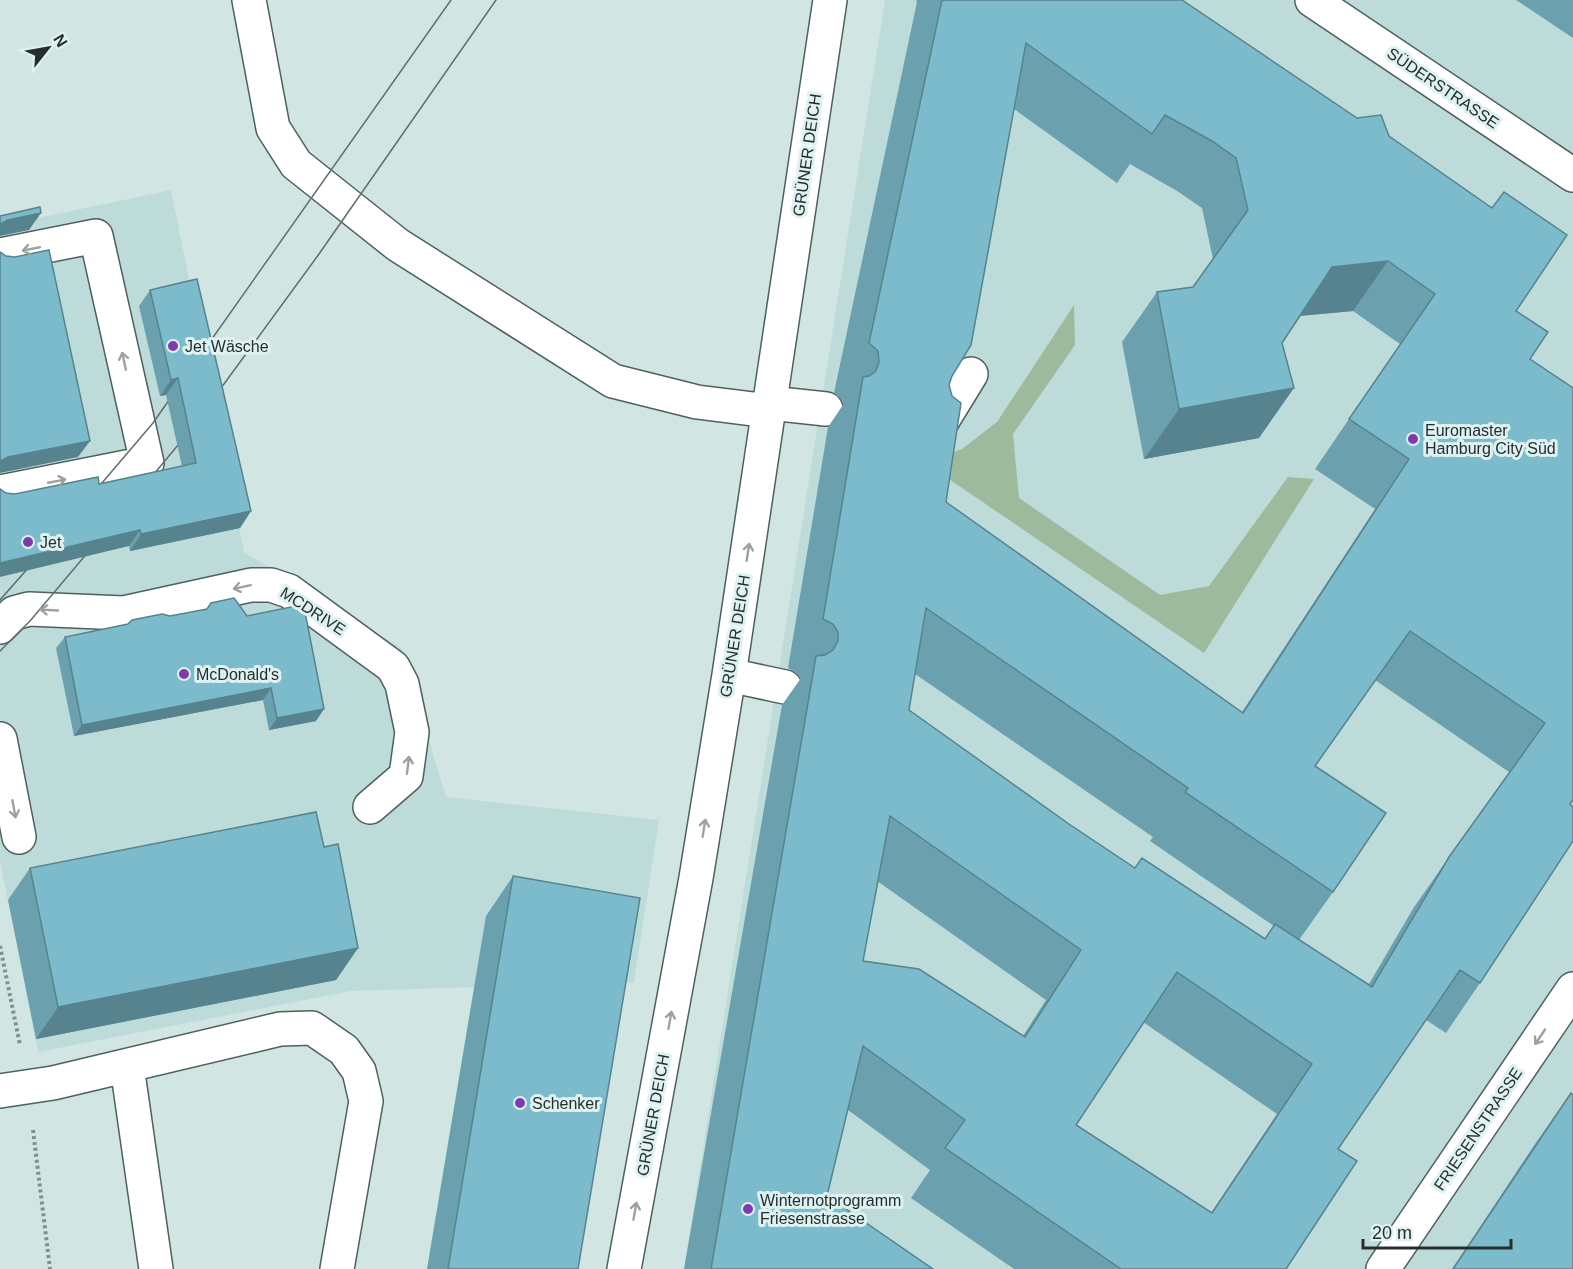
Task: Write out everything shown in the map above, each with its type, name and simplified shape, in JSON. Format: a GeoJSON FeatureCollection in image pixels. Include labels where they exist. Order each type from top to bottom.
{"type":"FeatureCollection","features":[{"type":"Feature","properties":{"kind":"street"},"geometry":{"type":"LineString","coordinates":[[249,0],[273,128],[296,164],[398,245],[613,381],[698,402],[826,409]]}},
{"type":"Feature","properties":{"kind":"street","name":"GRÜNER DEICH"},"geometry":{"type":"LineString","coordinates":[[624,1269],[696,878],[729,675],[830,0]]}},
{"type":"Feature","properties":{"kind":"street","name":"SÜDERSTRASSE"},"geometry":{"type":"LineString","coordinates":[[1312,0],[1573,175]]}},
{"type":"Feature","properties":{"kind":"street"},"geometry":{"type":"LineString","coordinates":[[0,255],[96,236],[147,463],[0,492]]}},
{"type":"Feature","properties":{"kind":"street"},"geometry":{"type":"LineString","coordinates":[[933,436],[971,374]]}},
{"type":"Feature","properties":{"kind":"street","name":"MCDRIVE"},"geometry":{"type":"LineString","coordinates":[[0,627],[14,613],[29,609],[123,613],[251,585],[271,585],[289,591],[393,667],[402,684],[412,732],[406,776],[370,807]]}},
{"type":"Feature","properties":{"kind":"street"},"geometry":{"type":"LineString","coordinates":[[729,675],[785,687]]}},
{"type":"Feature","properties":{"kind":"street"},"geometry":{"type":"LineString","coordinates":[[0,739],[19,837]]}},
{"type":"Feature","properties":{"kind":"street","name":"FRIESENSTRASSE"},"geometry":{"type":"LineString","coordinates":[[1383,1269],[1573,989]]}},
{"type":"Feature","properties":{"kind":"street"},"geometry":{"type":"LineString","coordinates":[[0,1090],[53,1083],[280,1029],[312,1028],[344,1050],[359,1071],[366,1101],[337,1269]]}},
{"type":"Feature","properties":{"kind":"street"},"geometry":{"type":"LineString","coordinates":[[127,1066],[156,1269]]}},
{"type":"Feature","properties":{"kind":"shaded area"},"geometry":{"type":"Polygon","coordinates":[[[885,0],[1573,0],[1573,1269],[684,1269],[885,0]]]}},
{"type":"Feature","properties":{"kind":"shaded area"},"geometry":{"type":"Polygon","coordinates":[[[171,190],[244,552],[401,648],[446,797],[659,820],[634,982],[351,991],[38,1052],[0,861],[0,226],[171,190]]]}},
{"type":"Feature","properties":{"kind":"green space"},"geometry":{"type":"Polygon","coordinates":[[[1074,305],[1075,345],[1013,434],[1019,498],[1160,595],[1209,586],[1288,477],[1314,479],[1204,653],[924,462],[962,449],[997,422],[1074,305]]]}},
{"type":"Feature","properties":{"kind":"building"},"geometry":{"type":"Polygon","coordinates":[[[942,0],[1182,0],[1357,118],[1381,115],[1389,136],[1492,208],[1504,192],[1567,235],[1516,311],[1548,332],[1530,359],[1573,388],[1573,800],[1570,804],[1573,807],[1573,841],[1480,983],[1460,970],[1338,1149],[1357,1161],[1286,1269],[1121,1269],[945,1148],[965,1120],[863,1046],[827,1196],[933,1269],[711,1269],[816,656],[825,655],[833,650],[838,641],[838,632],[833,624],[823,619],[863,377],[876,371],[879,362],[878,351],[869,343],[942,0]],[[1026,43],[971,345],[949,385],[952,396],[961,403],[946,502],[1243,713],[1409,459],[1349,419],[1435,294],[1388,261],[1332,267],[1282,343],[1294,388],[1179,409],[1157,292],[1193,287],[1248,210],[1236,158],[1212,141],[1165,115],[1152,134],[1026,43]],[[926,608],[909,710],[1135,868],[1142,858],[1265,939],[1275,924],[1372,987],[1449,857],[1545,723],[1410,631],[1315,766],[1386,813],[1333,892],[1185,792],[1188,788],[926,608]],[[890,816],[863,961],[919,969],[1025,1037],[1081,950],[890,816]],[[1177,972],[1076,1125],[1212,1213],[1312,1064],[1177,972]]]}},
{"type":"Feature","properties":{"kind":"building"},"geometry":{"type":"Polygon","coordinates":[[[40,207],[41,213],[0,224],[0,216],[40,207]]]}},
{"type":"Feature","properties":{"kind":"building"},"geometry":{"type":"Polygon","coordinates":[[[49,250],[90,441],[8,457],[0,461],[0,252],[6,256],[15,257],[49,250]]]}},
{"type":"Feature","properties":{"kind":"building"},"geometry":{"type":"Polygon","coordinates":[[[197,279],[251,511],[141,534],[140,530],[0,563],[0,489],[6,493],[15,494],[98,477],[99,484],[196,463],[178,378],[171,380],[150,290],[197,279]]]}},
{"type":"Feature","properties":{"kind":"building","name":"McDonald's"},"geometry":{"type":"Polygon","coordinates":[[[234,598],[247,616],[301,605],[304,607],[324,709],[277,718],[271,688],[82,725],[65,637],[128,624],[132,620],[162,614],[170,616],[207,609],[211,603],[234,598]]]}},
{"type":"Feature","properties":{"kind":"building"},"geometry":{"type":"Polygon","coordinates":[[[316,812],[324,847],[338,844],[358,948],[58,1007],[30,868],[316,812]]]}},
{"type":"Feature","properties":{"kind":"building","name":"Schenker"},"geometry":{"type":"Polygon","coordinates":[[[513,876],[640,898],[578,1269],[448,1269],[513,876]]]}},
{"type":"Feature","properties":{"kind":"building"},"geometry":{"type":"Polygon","coordinates":[[[1571,1093],[1573,1095],[1573,1269],[1453,1269],[1571,1093]]]}},
{"type":"Feature","properties":{"kind":"tram line"},"geometry":{"type":"LineString","coordinates":[[202,353],[451,0]]}},
{"type":"Feature","properties":{"kind":"tram line"},"geometry":{"type":"LineString","coordinates":[[213,399],[319,254],[496,0]]}},
{"type":"Feature","properties":{"kind":"tram line"},"geometry":{"type":"LineString","coordinates":[[90,497],[153,423],[176,390]]}},
{"type":"Feature","properties":{"kind":"tram line"},"geometry":{"type":"LineString","coordinates":[[144,486],[188,433]]}},
{"type":"Feature","properties":{"kind":"tram line"},"geometry":{"type":"LineString","coordinates":[[0,651],[30,621],[94,545]]}},
{"type":"Feature","properties":{"kind":"tram line"},"geometry":{"type":"LineString","coordinates":[[0,600],[37,558]]}},
{"type":"Feature","properties":{"kind":"place","name":"Jet Wäsche"},"geometry":{"type":"Point","coordinates":[173,346]}},
{"type":"Feature","properties":{"kind":"place","name":"Euromaster Hamburg City Süd"},"geometry":{"type":"Point","coordinates":[1413,439]}},
{"type":"Feature","properties":{"kind":"place","name":"Jet"},"geometry":{"type":"Point","coordinates":[28,542]}},
{"type":"Feature","properties":{"kind":"place","name":"McDonald's"},"geometry":{"type":"Point","coordinates":[184,674]}},
{"type":"Feature","properties":{"kind":"place","name":"Schenker"},"geometry":{"type":"Point","coordinates":[520,1103]}},
{"type":"Feature","properties":{"kind":"place","name":"Winternotprogramm Friesenstrasse"},"geometry":{"type":"Point","coordinates":[748,1209]}}]}
